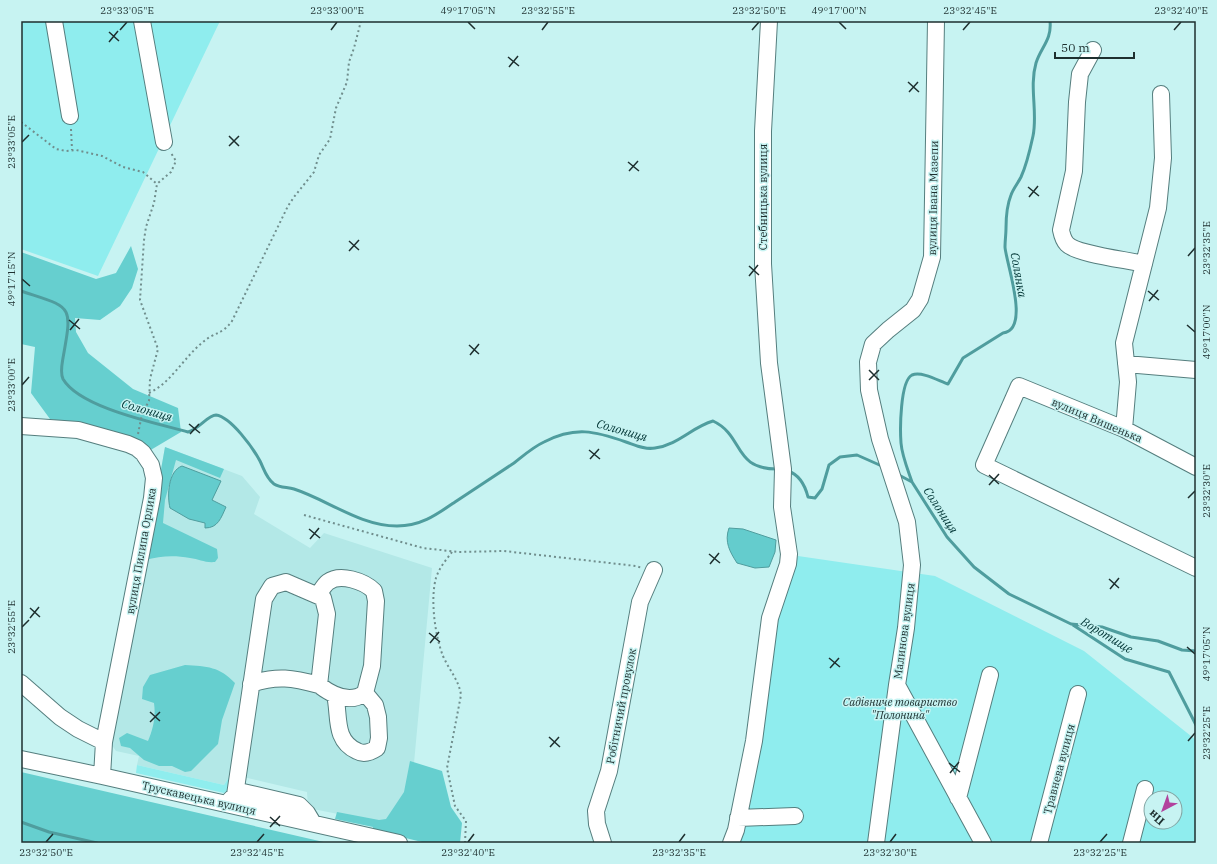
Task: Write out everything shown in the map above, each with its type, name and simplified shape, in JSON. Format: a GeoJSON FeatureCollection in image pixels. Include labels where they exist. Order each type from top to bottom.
{"type":"FeatureCollection","features":[{"type":"Feature","properties":{"kind":"street"},"geometry":{"type":"LineString","coordinates":[[54,21],[70,116]]}},
{"type":"Feature","properties":{"kind":"street"},"geometry":{"type":"LineString","coordinates":[[142,21],[164,142]]}},
{"type":"Feature","properties":{"kind":"street","name":"Стебницька вулиця"},"geometry":{"type":"LineString","coordinates":[[731,843],[738,818],[754,741],[770,618],[790,554],[782,507],[783,469],[769,363],[763,264],[763,131],[769,21]]}},
{"type":"Feature","properties":{"kind":"street","name":"вулиця Івана Мазепи"},"geometry":{"type":"LineString","coordinates":[[890,470],[869,390],[868,362],[873,344],[913,310],[920,298],[932,256],[936,21]]}},
{"type":"Feature","properties":{"kind":"street"},"geometry":{"type":"LineString","coordinates":[[1093,50],[1080,74],[1077,102],[1074,171],[1061,230],[1066,244],[1076,251],[1144,264]]}},
{"type":"Feature","properties":{"kind":"street"},"geometry":{"type":"LineString","coordinates":[[1124,429],[1128,382],[1124,343],[1158,208],[1163,158],[1161,94]]}},
{"type":"Feature","properties":{"kind":"street"},"geometry":{"type":"LineString","coordinates":[[1126,364],[1196,370]]}},
{"type":"Feature","properties":{"kind":"street","name":"вулиця Вишенька"},"geometry":{"type":"LineString","coordinates":[[1196,467],[1124,429],[1018,386],[984,466],[1196,568]]}},
{"type":"Feature","properties":{"kind":"street","name":"вулиця Пилипа Орлика"},"geometry":{"type":"LineString","coordinates":[[21,426],[78,430],[128,444],[143,452],[151,465],[154,478],[152,498],[104,742],[102,776]]}},
{"type":"Feature","properties":{"kind":"street","name":"Малинова вулиця"},"geometry":{"type":"LineString","coordinates":[[876,843],[906,628],[912,565],[908,522],[890,470]]}},
{"type":"Feature","properties":{"kind":"street","name":"Робітничий провулок"},"geometry":{"type":"LineString","coordinates":[[603,843],[597,824],[596,811],[609,771],[640,602],[652,572]]}},
{"type":"Feature","properties":{"kind":"street"},"geometry":{"type":"LineString","coordinates":[[251,684],[280,677],[299,679],[319,685],[329,693],[335,695],[352,698],[365,693],[372,666],[376,601],[374,591],[361,581],[334,579],[327,583],[318,595]]}},
{"type":"Feature","properties":{"kind":"street"},"geometry":{"type":"LineString","coordinates":[[231,799],[264,599],[266,592],[277,583],[286,582],[318,595],[323,598],[326,604],[327,614],[319,685]]}},
{"type":"Feature","properties":{"kind":"street"},"geometry":{"type":"LineString","coordinates":[[958,798],[990,675]]}},
{"type":"Feature","properties":{"kind":"street"},"geometry":{"type":"LineString","coordinates":[[21,683],[60,717],[78,729],[104,742]]}},
{"type":"Feature","properties":{"kind":"street"},"geometry":{"type":"LineString","coordinates":[[897,685],[983,843]]}},
{"type":"Feature","properties":{"kind":"street"},"geometry":{"type":"LineString","coordinates":[[335,695],[340,733],[346,744],[361,753],[372,752],[377,748],[379,738],[375,705],[365,693]]}},
{"type":"Feature","properties":{"kind":"street","name":"Травнева вулиця"},"geometry":{"type":"LineString","coordinates":[[1039,843],[1078,694]]}},
{"type":"Feature","properties":{"kind":"street","name":"Трускавецька вулиця"},"geometry":{"type":"LineString","coordinates":[[21,759],[102,776],[231,799],[313,823],[399,843]]}},
{"type":"Feature","properties":{"kind":"street"},"geometry":{"type":"LineString","coordinates":[[1131,843],[1145,789]]}},
{"type":"Feature","properties":{"kind":"street"},"geometry":{"type":"LineString","coordinates":[[738,818],[795,816]]}},
{"type":"Feature","properties":{"kind":"path"},"geometry":{"type":"LineString","coordinates":[[149,393],[168,377],[202,342],[223,332],[232,321],[288,206],[314,172],[320,155],[330,139],[336,108],[347,82],[349,62],[361,21]]}},
{"type":"Feature","properties":{"kind":"path"},"geometry":{"type":"LineString","coordinates":[[70,116],[72,150]]}},
{"type":"Feature","properties":{"kind":"path"},"geometry":{"type":"LineString","coordinates":[[21,122],[56,149],[95,154],[123,167],[143,172],[157,184]]}},
{"type":"Feature","properties":{"kind":"path"},"geometry":{"type":"LineString","coordinates":[[140,426],[142,414],[148,404],[150,379],[158,349],[142,307],[140,290],[146,227],[154,203],[157,184],[171,172],[176,161],[164,142]]}},
{"type":"Feature","properties":{"kind":"path"},"geometry":{"type":"LineString","coordinates":[[304,515],[423,548],[452,552],[504,551],[636,566],[652,572]]}},
{"type":"Feature","properties":{"kind":"path"},"geometry":{"type":"LineString","coordinates":[[452,552],[440,569],[436,579],[434,613],[437,637],[443,657],[460,685],[461,695],[447,768],[455,806],[466,821],[465,843]]}},
{"type":"Feature","properties":{"kind":"shaded area"},"geometry":{"type":"Polygon","coordinates":[[[131,246],[138,269],[132,288],[120,306],[100,320],[75,318],[76,332],[88,353],[133,389],[178,408],[181,432],[149,451],[80,425],[50,419],[31,393],[35,347],[21,344],[21,252],[96,279],[116,273],[131,246]]]}},
{"type":"Feature","properties":{"kind":"shaded area"},"geometry":{"type":"Polygon","coordinates":[[[165,447],[242,476],[260,497],[254,514],[310,548],[324,533],[432,568],[408,828],[308,808],[307,792],[231,774],[224,785],[137,765],[139,756],[116,751],[111,744],[165,447]]]}},
{"type":"Feature","properties":{"kind":"shaded area"},"geometry":{"type":"Polygon","coordinates":[[[165,447],[224,469],[220,478],[176,460],[165,500],[163,523],[217,549],[218,558],[215,562],[173,556],[145,560],[165,447]]]}},
{"type":"Feature","properties":{"kind":"shaded area"},"geometry":{"type":"Polygon","coordinates":[[[182,466],[221,481],[212,500],[226,507],[218,522],[209,528],[205,528],[205,523],[189,519],[170,508],[169,491],[171,478],[177,469],[182,466]]]}},
{"type":"Feature","properties":{"kind":"shaded area"},"geometry":{"type":"Polygon","coordinates":[[[729,528],[743,529],[776,540],[775,552],[769,567],[755,568],[737,563],[727,542],[729,528]]]}},
{"type":"Feature","properties":{"kind":"shaded area"},"geometry":{"type":"Polygon","coordinates":[[[185,665],[213,668],[224,674],[235,683],[222,720],[218,744],[191,771],[185,772],[172,766],[159,766],[144,760],[130,748],[121,746],[119,738],[127,733],[148,741],[154,723],[155,708],[154,703],[142,699],[143,687],[150,675],[185,665]]]}},
{"type":"Feature","properties":{"kind":"shaded area"},"geometry":{"type":"Polygon","coordinates":[[[410,761],[442,771],[451,807],[462,823],[460,843],[426,843],[373,830],[373,827],[335,819],[337,812],[379,820],[386,819],[404,792],[410,761]]]}},
{"type":"Feature","properties":{"kind":"shaded area"},"geometry":{"type":"Polygon","coordinates":[[[21,772],[328,843],[21,843],[21,772]]]}},
{"type":"Feature","properties":{"kind":"green space"},"geometry":{"type":"Polygon","coordinates":[[[21,21],[220,21],[98,276],[21,249],[21,21]]]}},
{"type":"Feature","properties":{"kind":"green space","name":"Садівниче товариство \"Полонина\""},"geometry":{"type":"Polygon","coordinates":[[[798,556],[935,576],[1084,651],[1196,740],[1196,843],[738,843],[751,801],[777,610],[798,556]]]}},
{"type":"Feature","properties":{"kind":"green space"},"geometry":{"type":"Polygon","coordinates":[[[137,765],[224,785],[231,774],[229,789],[224,793],[136,773],[137,765]]]}},
{"type":"Feature","properties":{"kind":"waterway","name":"Солянка"},"geometry":{"type":"LineString","coordinates":[[912,482],[905,463],[901,443],[903,396],[908,379],[912,375],[921,374],[948,384],[963,358],[1011,329],[1015,321],[1015,295],[1005,247],[1007,212],[1011,195],[1021,177],[1031,146],[1035,118],[1033,91],[1034,72],[1038,57],[1048,38],[1050,21]]}},
{"type":"Feature","properties":{"kind":"waterway","name":"Солониця"},"geometry":{"type":"LineString","coordinates":[[21,291],[50,301],[59,305],[65,310],[68,317],[68,327],[61,371],[62,377],[72,389],[85,398],[120,413],[188,432],[213,416],[216,415],[222,417],[235,427],[247,441],[271,482],[281,487],[294,489],[307,494],[344,512],[370,522],[383,525],[406,526],[428,519],[514,463],[540,444],[555,437],[575,432],[595,433],[640,447],[651,448],[663,446],[678,440],[698,427],[713,421],[723,427],[740,451],[753,464],[764,468],[779,469]]}},
{"type":"Feature","properties":{"kind":"waterway","name":"Солониця"},"geometry":{"type":"LineString","coordinates":[[788,471],[799,478],[808,497],[815,498],[822,489],[829,465],[840,457],[857,455],[884,467]]}},
{"type":"Feature","properties":{"kind":"waterway","name":"Солониця"},"geometry":{"type":"LineString","coordinates":[[897,474],[912,482],[947,537],[974,567],[1009,594],[1071,624],[1102,627],[1131,637],[1158,641],[1182,650],[1196,651]]}},
{"type":"Feature","properties":{"kind":"waterway","name":"Воротище"},"geometry":{"type":"LineString","coordinates":[[1073,625],[1125,659],[1169,672],[1196,725]]}},
{"type":"Feature","properties":{"kind":"waterway"},"geometry":{"type":"LineString","coordinates":[[21,822],[49,832],[97,843]]}}]}
